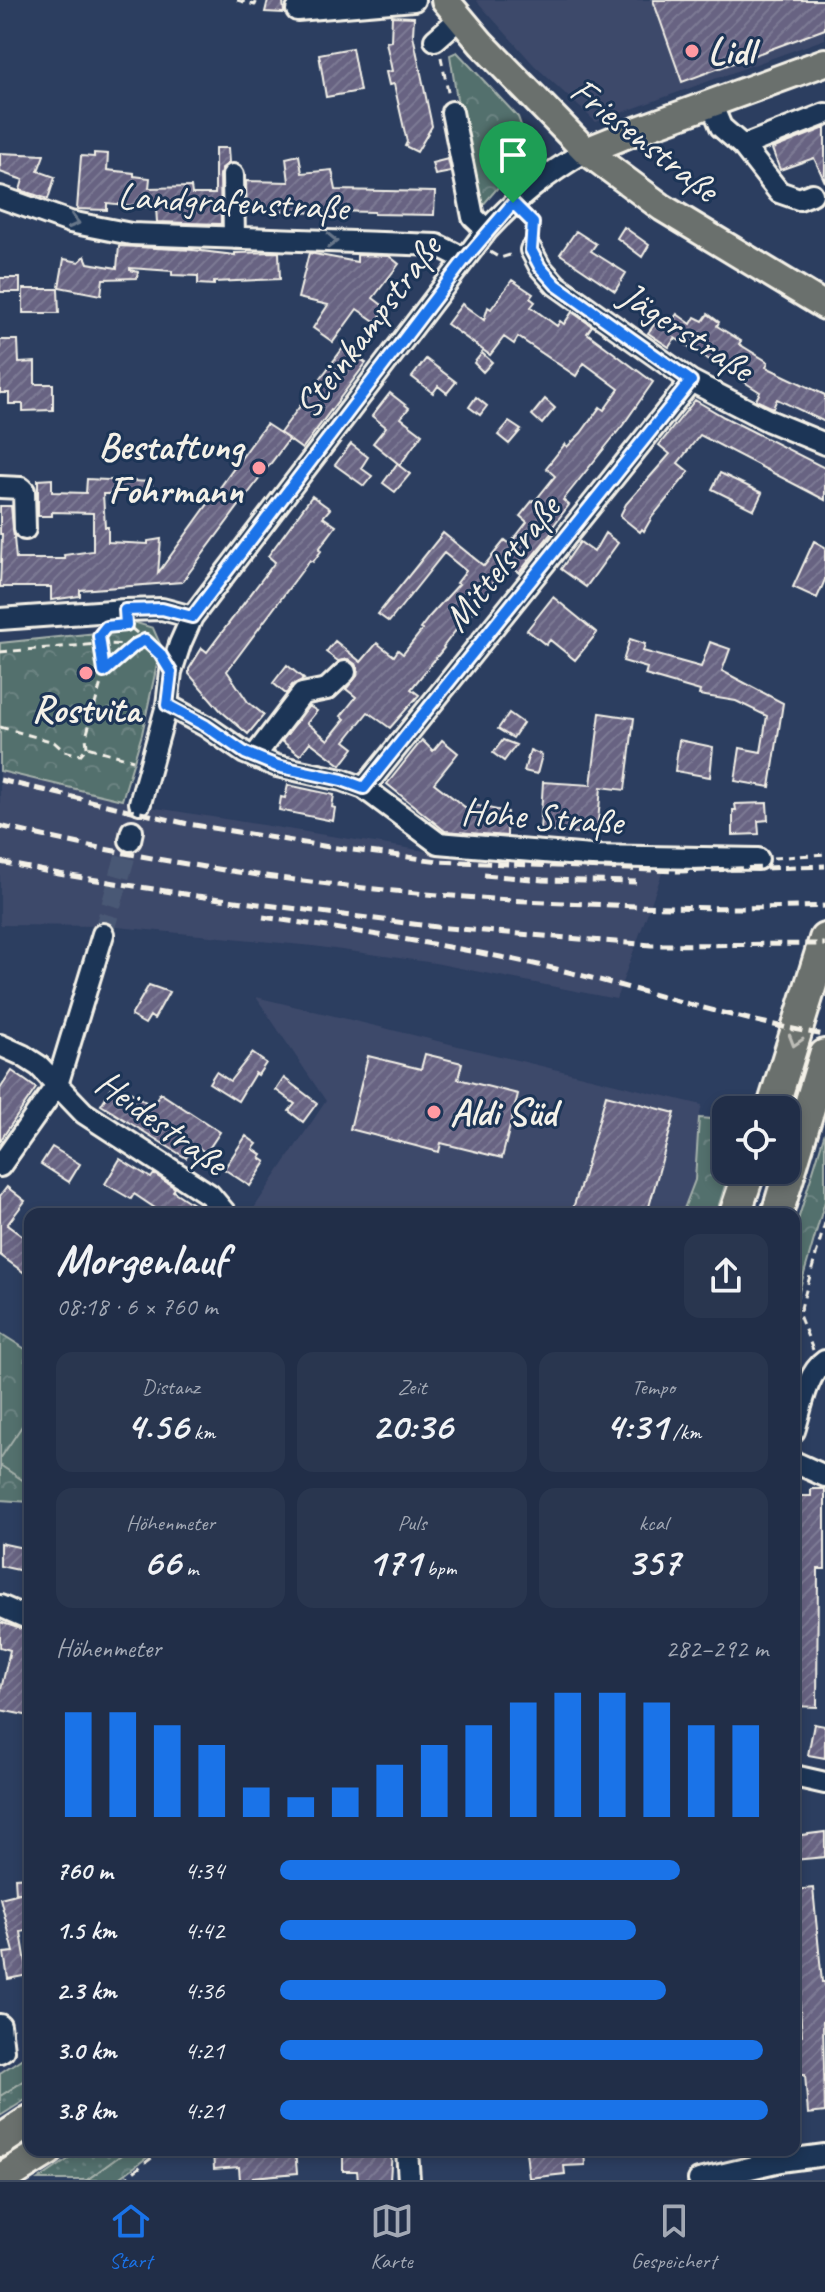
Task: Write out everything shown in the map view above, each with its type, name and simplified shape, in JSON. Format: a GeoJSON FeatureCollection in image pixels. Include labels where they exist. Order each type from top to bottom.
{"type":"FeatureCollection","features":[{"type":"Feature","properties":{"kind":"highway"},"geometry":{"type":"LineString","coordinates":[[776,1096],[825,939]]}},
{"type":"Feature","properties":{"kind":"highway"},"geometry":{"type":"LineString","coordinates":[[779,1208],[825,1055]]}},
{"type":"Feature","properties":{"kind":"highway"},"geometry":{"type":"LineString","coordinates":[[737,1208],[745,1184]]}},
{"type":"Feature","properties":{"kind":"highway"},"geometry":{"type":"LineString","coordinates":[[0,2141],[24,2125]]}},
{"type":"Feature","properties":{"kind":"highway"},"geometry":{"type":"LineString","coordinates":[[0,2180],[38,2156]]}},
{"type":"Feature","properties":{"kind":"main road","name":"Friesenstraße"},"geometry":{"type":"LineString","coordinates":[[453,9],[490,53],[586,151],[663,208],[825,306]]}},
{"type":"Feature","properties":{"kind":"main road","name":"Steinkampstraße"},"geometry":{"type":"LineString","coordinates":[[586,151],[825,62]]}},
{"type":"Feature","properties":{"kind":"street"},"geometry":{"type":"LineString","coordinates":[[297,10],[414,0]]}},
{"type":"Feature","properties":{"kind":"street"},"geometry":{"type":"LineString","coordinates":[[435,40],[453,9]]}},
{"type":"Feature","properties":{"kind":"street"},"geometry":{"type":"LineString","coordinates":[[711,103],[721,127],[743,146],[779,192],[799,199],[812,194]]}},
{"type":"Feature","properties":{"kind":"street"},"geometry":{"type":"LineString","coordinates":[[452,112],[476,245]]}},
{"type":"Feature","properties":{"kind":"street"},"geometry":{"type":"LineString","coordinates":[[743,146],[825,114]]}},
{"type":"Feature","properties":{"kind":"street","name":"Steinkampstraße"},"geometry":{"type":"LineString","coordinates":[[140,803],[167,705],[171,672],[192,617],[476,245],[513,203],[542,178],[586,151]]}},
{"type":"Feature","properties":{"kind":"street"},"geometry":{"type":"LineString","coordinates":[[233,175],[234,238]]}},
{"type":"Feature","properties":{"kind":"street","name":"Landgrafenstraße"},"geometry":{"type":"LineString","coordinates":[[0,197],[70,222],[131,234],[476,245]]}},
{"type":"Feature","properties":{"kind":"street","name":"Jägerstraße"},"geometry":{"type":"LineString","coordinates":[[531,250],[540,267],[556,285],[691,381],[769,421],[825,444]]}},
{"type":"Feature","properties":{"kind":"street","name":"Mittelstraße"},"geometry":{"type":"LineString","coordinates":[[364,788],[691,381]]}},
{"type":"Feature","properties":{"kind":"street"},"geometry":{"type":"LineString","coordinates":[[0,487],[21,488],[24,491],[25,529]]}},
{"type":"Feature","properties":{"kind":"street"},"geometry":{"type":"LineString","coordinates":[[0,619],[162,609],[192,617]]}},
{"type":"Feature","properties":{"kind":"street"},"geometry":{"type":"LineString","coordinates":[[254,757],[302,694],[327,689],[345,672]]}},
{"type":"Feature","properties":{"kind":"street","name":"Hohe Straße"},"geometry":{"type":"LineString","coordinates":[[167,705],[254,757],[277,766],[364,788],[429,838],[448,845],[591,856],[758,859]]}},
{"type":"Feature","properties":{"kind":"street"},"geometry":{"type":"LineString","coordinates":[[0,1166],[57,1085],[103,934]]}},
{"type":"Feature","properties":{"kind":"street","name":"Heidestraße"},"geometry":{"type":"LineString","coordinates":[[0,1045],[39,1066],[84,1113],[210,1195],[221,1208]]}},
{"type":"Feature","properties":{"kind":"street"},"geometry":{"type":"LineString","coordinates":[[800,1413],[811,1381],[823,1362]]}},
{"type":"Feature","properties":{"kind":"street"},"geometry":{"type":"LineString","coordinates":[[800,1465],[825,1476]]}},
{"type":"Feature","properties":{"kind":"street"},"geometry":{"type":"LineString","coordinates":[[0,1606],[24,1616]]}},
{"type":"Feature","properties":{"kind":"street"},"geometry":{"type":"LineString","coordinates":[[800,1777],[825,1783]]}},
{"type":"Feature","properties":{"kind":"street"},"geometry":{"type":"LineString","coordinates":[[0,2025],[2,2051]]}},
{"type":"Feature","properties":{"kind":"street"},"geometry":{"type":"LineString","coordinates":[[800,2155],[825,2155]]}},
{"type":"Feature","properties":{"kind":"street"},"geometry":{"type":"LineString","coordinates":[[407,2156],[409,2180]]}},
{"type":"Feature","properties":{"kind":"street"},"geometry":{"type":"LineString","coordinates":[[699,2180],[777,2156]]}},
{"type":"Feature","properties":{"kind":"path"},"geometry":{"type":"LineString","coordinates":[[237,0],[255,5],[257,0]]}},
{"type":"Feature","properties":{"kind":"path"},"geometry":{"type":"LineString","coordinates":[[435,40],[443,63],[452,112]]}},
{"type":"Feature","properties":{"kind":"path"},"geometry":{"type":"LineString","coordinates":[[476,245],[500,258],[531,250],[533,223],[513,203]]}},
{"type":"Feature","properties":{"kind":"path"},"geometry":{"type":"LineString","coordinates":[[125,610],[126,625],[137,631],[160,654],[171,672]]}},
{"type":"Feature","properties":{"kind":"path"},"geometry":{"type":"LineString","coordinates":[[0,727],[54,742],[64,751],[80,755],[87,747],[86,737],[104,672],[99,636],[106,627]]}},
{"type":"Feature","properties":{"kind":"path"},"geometry":{"type":"LineString","coordinates":[[104,672],[145,640]]}},
{"type":"Feature","properties":{"kind":"path"},"geometry":{"type":"LineString","coordinates":[[0,652],[99,644],[135,645]]}},
{"type":"Feature","properties":{"kind":"path"},"geometry":{"type":"LineString","coordinates":[[87,747],[135,760]]}},
{"type":"Feature","properties":{"kind":"path"},"geometry":{"type":"LineString","coordinates":[[758,859],[825,854]]}},
{"type":"Feature","properties":{"kind":"path"},"geometry":{"type":"LineString","coordinates":[[800,1311],[825,1223]]}},
{"type":"Feature","properties":{"kind":"path"},"geometry":{"type":"LineString","coordinates":[[800,1318],[807,1340],[823,1362]]}},
{"type":"Feature","properties":{"kind":"path"},"geometry":{"type":"LineString","coordinates":[[123,2180],[154,2156]]}},
{"type":"Feature","properties":{"kind":"shaded area"},"geometry":{"type":"Polygon","coordinates":[[[476,0],[825,0],[825,39],[596,122],[534,65],[476,0]]]}},
{"type":"Feature","properties":{"kind":"shaded area"},"geometry":{"type":"Polygon","coordinates":[[[0,771],[156,808],[450,855],[569,864],[665,865],[616,999],[435,963],[313,946],[107,926],[0,925],[0,771]]]}},
{"type":"Feature","properties":{"kind":"shaded area"},"geometry":{"type":"Polygon","coordinates":[[[256,997],[702,1105],[695,1180],[684,1208],[254,1208],[326,1101],[256,997]]]}},
{"type":"Feature","properties":{"kind":"green space"},"geometry":{"type":"Polygon","coordinates":[[[457,52],[518,117],[523,131],[521,152],[514,169],[482,206],[473,201],[450,55],[457,52]]]}},
{"type":"Feature","properties":{"kind":"green space"},"geometry":{"type":"Polygon","coordinates":[[[130,621],[153,628],[161,646],[142,734],[122,800],[0,771],[0,643],[126,630],[130,621]]]}},
{"type":"Feature","properties":{"kind":"green space"},"geometry":{"type":"Polygon","coordinates":[[[699,1118],[712,1119],[712,1184],[726,1184],[718,1208],[684,1208],[695,1180],[699,1118]]]}},
{"type":"Feature","properties":{"kind":"green space"},"geometry":{"type":"Polygon","coordinates":[[[825,1132],[825,1201],[800,1288],[800,1213],[825,1132]]]}},
{"type":"Feature","properties":{"kind":"green space"},"geometry":{"type":"Polygon","coordinates":[[[0,1333],[24,1348],[24,1502],[0,1500],[0,1333]]]}},
{"type":"Feature","properties":{"kind":"green space"},"geometry":{"type":"Polygon","coordinates":[[[24,1423],[24,1481],[0,1465],[0,1459],[24,1423]]]}},
{"type":"Feature","properties":{"kind":"green space"},"geometry":{"type":"Polygon","coordinates":[[[24,2057],[24,2081],[0,2096],[0,2073],[24,2057]]]}},
{"type":"Feature","properties":{"kind":"green space"},"geometry":{"type":"Polygon","coordinates":[[[24,2081],[24,2101],[0,2116],[0,2096],[24,2081]]]}},
{"type":"Feature","properties":{"kind":"green space"},"geometry":{"type":"Polygon","coordinates":[[[73,2156],[120,2156],[87,2180],[38,2180],[73,2156]]]}},
{"type":"Feature","properties":{"kind":"green space"},"geometry":{"type":"Polygon","coordinates":[[[120,2156],[149,2156],[117,2180],[87,2180],[120,2156]]]}},
{"type":"Feature","properties":{"kind":"building"},"geometry":{"type":"Polygon","coordinates":[[[268,0],[283,0],[284,13],[265,12],[268,0]]]}},
{"type":"Feature","properties":{"kind":"building"},"geometry":{"type":"Polygon","coordinates":[[[653,0],[825,0],[825,29],[682,82],[653,0]]]}},
{"type":"Feature","properties":{"kind":"building"},"geometry":{"type":"Polygon","coordinates":[[[392,16],[414,17],[413,35],[432,126],[417,152],[405,146],[407,142],[394,84],[389,85],[386,72],[392,71],[386,42],[391,41],[392,16]]]}},
{"type":"Feature","properties":{"kind":"building"},"geometry":{"type":"Polygon","coordinates":[[[352,48],[360,91],[326,97],[319,54],[352,48]]]}},
{"type":"Feature","properties":{"kind":"building"},"geometry":{"type":"Polygon","coordinates":[[[825,128],[825,182],[814,158],[780,170],[772,149],[825,128]]]}},
{"type":"Feature","properties":{"kind":"building"},"geometry":{"type":"Polygon","coordinates":[[[215,148],[228,148],[229,163],[222,168],[220,175],[221,224],[157,222],[156,208],[107,203],[107,210],[77,209],[81,156],[108,154],[107,170],[150,178],[149,188],[191,187],[192,194],[215,194],[215,148]]]}},
{"type":"Feature","properties":{"kind":"building"},"geometry":{"type":"Polygon","coordinates":[[[0,153],[44,155],[38,171],[55,177],[48,199],[20,190],[23,180],[0,172],[0,153]]]}},
{"type":"Feature","properties":{"kind":"building"},"geometry":{"type":"Polygon","coordinates":[[[299,155],[302,173],[332,170],[336,190],[435,192],[434,215],[251,210],[247,214],[246,181],[289,182],[286,158],[299,155]]]}},
{"type":"Feature","properties":{"kind":"building"},"geometry":{"type":"Polygon","coordinates":[[[448,159],[451,172],[435,175],[432,163],[448,159]]]}},
{"type":"Feature","properties":{"kind":"building"},"geometry":{"type":"Polygon","coordinates":[[[624,227],[649,245],[642,257],[617,238],[624,227]]]}},
{"type":"Feature","properties":{"kind":"building"},"geometry":{"type":"Polygon","coordinates":[[[576,231],[596,244],[591,251],[626,273],[615,291],[560,254],[576,231]]]}},
{"type":"Feature","properties":{"kind":"building"},"geometry":{"type":"Polygon","coordinates":[[[119,246],[235,255],[279,252],[280,279],[198,284],[198,276],[130,268],[138,272],[137,278],[103,279],[101,295],[59,287],[64,259],[79,262],[85,256],[88,263],[117,268],[119,246]]]}},
{"type":"Feature","properties":{"kind":"building"},"geometry":{"type":"Polygon","coordinates":[[[309,253],[357,262],[357,255],[389,256],[399,264],[373,298],[386,308],[376,322],[357,309],[333,342],[313,328],[328,305],[298,298],[309,253]]]}},
{"type":"Feature","properties":{"kind":"building"},"geometry":{"type":"Polygon","coordinates":[[[0,278],[20,278],[20,292],[0,292],[0,278]]]}},
{"type":"Feature","properties":{"kind":"building"},"geometry":{"type":"Polygon","coordinates":[[[512,280],[533,294],[530,298],[535,302],[531,307],[557,326],[560,321],[564,324],[572,312],[592,326],[587,333],[653,382],[563,500],[569,505],[551,529],[553,531],[519,573],[508,564],[411,689],[419,695],[390,728],[368,712],[345,741],[354,748],[341,765],[310,742],[300,755],[282,741],[309,706],[317,711],[307,723],[328,740],[345,719],[341,716],[356,697],[346,689],[357,676],[355,664],[348,659],[338,661],[326,652],[335,641],[361,662],[377,643],[394,656],[398,650],[403,654],[466,571],[444,553],[389,622],[378,614],[443,533],[484,566],[505,540],[510,544],[527,522],[520,516],[555,476],[546,468],[565,444],[567,447],[581,433],[600,407],[604,410],[619,389],[584,363],[576,376],[518,337],[514,344],[504,337],[490,355],[447,324],[462,304],[484,320],[488,307],[491,309],[512,280]]]}},
{"type":"Feature","properties":{"kind":"building"},"geometry":{"type":"Polygon","coordinates":[[[23,289],[58,289],[59,313],[23,313],[23,289]]]}},
{"type":"Feature","properties":{"kind":"building"},"geometry":{"type":"Polygon","coordinates":[[[677,314],[691,324],[695,317],[703,321],[708,314],[719,322],[717,326],[741,341],[739,344],[768,362],[766,367],[825,395],[825,422],[777,399],[773,408],[756,400],[760,392],[675,338],[669,347],[648,333],[660,317],[670,324],[677,314]]]}},
{"type":"Feature","properties":{"kind":"building"},"geometry":{"type":"Polygon","coordinates":[[[0,340],[18,340],[19,363],[35,362],[35,384],[53,384],[53,410],[23,411],[23,404],[9,404],[9,393],[0,393],[0,340]]]}},
{"type":"Feature","properties":{"kind":"building"},"geometry":{"type":"Polygon","coordinates":[[[343,348],[366,363],[302,449],[280,433],[343,348]]]}},
{"type":"Feature","properties":{"kind":"building"},"geometry":{"type":"Polygon","coordinates":[[[482,353],[492,362],[483,372],[474,363],[482,353]]]}},
{"type":"Feature","properties":{"kind":"building"},"geometry":{"type":"Polygon","coordinates":[[[426,359],[456,382],[447,393],[438,386],[433,393],[412,377],[426,359]]]}},
{"type":"Feature","properties":{"kind":"building"},"geometry":{"type":"Polygon","coordinates":[[[390,393],[409,408],[401,418],[422,434],[400,465],[373,443],[386,427],[372,416],[390,393]]]}},
{"type":"Feature","properties":{"kind":"building"},"geometry":{"type":"Polygon","coordinates":[[[476,397],[487,406],[480,415],[469,407],[476,397]]]}},
{"type":"Feature","properties":{"kind":"building"},"geometry":{"type":"Polygon","coordinates":[[[545,399],[555,408],[542,424],[532,415],[545,399]]]}},
{"type":"Feature","properties":{"kind":"building"},"geometry":{"type":"Polygon","coordinates":[[[695,400],[825,468],[825,500],[700,435],[678,463],[689,472],[644,531],[642,529],[640,532],[620,516],[626,504],[670,454],[659,445],[695,400]]]}},
{"type":"Feature","properties":{"kind":"building"},"geometry":{"type":"Polygon","coordinates":[[[509,422],[521,430],[509,444],[498,435],[509,422]]]}},
{"type":"Feature","properties":{"kind":"building"},"geometry":{"type":"Polygon","coordinates":[[[266,424],[289,439],[182,582],[80,590],[80,596],[51,600],[51,587],[0,587],[0,506],[11,506],[16,559],[65,559],[64,555],[93,551],[93,513],[52,512],[52,516],[38,516],[38,480],[52,479],[52,492],[86,493],[87,479],[152,482],[152,494],[103,494],[105,527],[108,527],[108,542],[148,544],[148,541],[161,539],[158,573],[266,424]]]}},
{"type":"Feature","properties":{"kind":"building"},"geometry":{"type":"Polygon","coordinates":[[[351,444],[368,457],[361,468],[372,476],[364,486],[335,465],[351,444]]]}},
{"type":"Feature","properties":{"kind":"building"},"geometry":{"type":"Polygon","coordinates":[[[397,464],[410,474],[395,492],[383,483],[397,464]]]}},
{"type":"Feature","properties":{"kind":"building"},"geometry":{"type":"Polygon","coordinates":[[[720,473],[762,493],[754,510],[712,489],[720,473]]]}},
{"type":"Feature","properties":{"kind":"building"},"geometry":{"type":"Polygon","coordinates":[[[312,496],[330,509],[323,517],[336,526],[313,562],[310,560],[227,671],[248,702],[264,715],[248,734],[221,711],[189,674],[189,669],[202,648],[207,652],[275,562],[268,556],[312,496]]]}},
{"type":"Feature","properties":{"kind":"building"},"geometry":{"type":"Polygon","coordinates":[[[605,533],[618,543],[586,587],[561,569],[580,542],[594,552],[605,533]]]}},
{"type":"Feature","properties":{"kind":"building"},"geometry":{"type":"Polygon","coordinates":[[[814,541],[825,547],[825,580],[817,598],[793,587],[814,541]]]}},
{"type":"Feature","properties":{"kind":"building"},"geometry":{"type":"Polygon","coordinates":[[[553,597],[597,633],[575,660],[550,640],[546,645],[527,630],[553,597]]]}},
{"type":"Feature","properties":{"kind":"building"},"geometry":{"type":"Polygon","coordinates":[[[630,639],[645,644],[643,651],[701,667],[710,642],[730,649],[722,671],[783,703],[770,787],[735,781],[740,748],[761,752],[767,716],[736,701],[699,695],[700,691],[645,675],[647,668],[623,661],[630,639]]]}},
{"type":"Feature","properties":{"kind":"building"},"geometry":{"type":"Polygon","coordinates":[[[287,665],[304,679],[292,685],[286,694],[273,683],[287,665]]]}},
{"type":"Feature","properties":{"kind":"building"},"geometry":{"type":"Polygon","coordinates":[[[509,713],[523,723],[513,738],[498,729],[509,713]]]}},
{"type":"Feature","properties":{"kind":"building"},"geometry":{"type":"Polygon","coordinates":[[[600,713],[634,718],[625,790],[601,787],[597,834],[540,831],[543,782],[591,785],[600,713]]]}},
{"type":"Feature","properties":{"kind":"building"},"geometry":{"type":"Polygon","coordinates":[[[422,740],[433,751],[442,740],[458,753],[434,783],[470,811],[474,805],[507,812],[507,836],[445,831],[387,784],[422,740]]]}},
{"type":"Feature","properties":{"kind":"building"},"geometry":{"type":"Polygon","coordinates":[[[503,740],[516,745],[504,761],[493,753],[503,740]]]}},
{"type":"Feature","properties":{"kind":"building"},"geometry":{"type":"Polygon","coordinates":[[[679,740],[713,747],[710,777],[675,771],[679,740]]]}},
{"type":"Feature","properties":{"kind":"building"},"geometry":{"type":"Polygon","coordinates":[[[530,750],[542,755],[537,774],[524,771],[530,750]]]}},
{"type":"Feature","properties":{"kind":"building"},"geometry":{"type":"Polygon","coordinates":[[[288,785],[334,795],[333,821],[279,810],[281,797],[285,798],[288,785]]]}},
{"type":"Feature","properties":{"kind":"building"},"geometry":{"type":"Polygon","coordinates":[[[767,803],[768,820],[758,821],[759,834],[733,835],[735,804],[767,803]]]}},
{"type":"Feature","properties":{"kind":"building"},"geometry":{"type":"Polygon","coordinates":[[[149,985],[169,992],[154,1019],[150,1016],[145,1024],[131,1016],[149,985]]]}},
{"type":"Feature","properties":{"kind":"building"},"geometry":{"type":"Polygon","coordinates":[[[252,1053],[266,1063],[258,1075],[255,1073],[238,1101],[209,1083],[216,1072],[230,1081],[252,1053]]]}},
{"type":"Feature","properties":{"kind":"building","name":"Aldi Süd"},"geometry":{"type":"Polygon","coordinates":[[[425,1054],[462,1063],[458,1079],[518,1094],[502,1158],[441,1143],[439,1152],[350,1129],[368,1056],[421,1069],[425,1054]]]}},
{"type":"Feature","properties":{"kind":"building"},"geometry":{"type":"Polygon","coordinates":[[[12,1071],[36,1088],[0,1141],[0,1089],[12,1071]]]}},
{"type":"Feature","properties":{"kind":"building"},"geometry":{"type":"Polygon","coordinates":[[[284,1078],[317,1103],[303,1122],[289,1111],[295,1104],[276,1090],[284,1078]]]}},
{"type":"Feature","properties":{"kind":"building"},"geometry":{"type":"Polygon","coordinates":[[[115,1082],[152,1106],[160,1093],[220,1132],[206,1153],[195,1145],[186,1158],[101,1105],[115,1082]]]}},
{"type":"Feature","properties":{"kind":"building"},"geometry":{"type":"Polygon","coordinates":[[[606,1095],[675,1113],[649,1208],[573,1208],[606,1095]]]}},
{"type":"Feature","properties":{"kind":"building"},"geometry":{"type":"Polygon","coordinates":[[[246,1136],[257,1144],[253,1149],[266,1162],[250,1186],[224,1169],[246,1136]]]}},
{"type":"Feature","properties":{"kind":"building"},"geometry":{"type":"Polygon","coordinates":[[[52,1147],[80,1164],[69,1182],[41,1164],[52,1147]]]}},
{"type":"Feature","properties":{"kind":"building"},"geometry":{"type":"Polygon","coordinates":[[[120,1159],[151,1178],[154,1174],[199,1208],[155,1208],[134,1194],[131,1199],[105,1184],[120,1159]]]}},
{"type":"Feature","properties":{"kind":"building"},"geometry":{"type":"Polygon","coordinates":[[[7,1187],[25,1201],[7,1225],[24,1238],[24,1273],[0,1255],[0,1196],[7,1187]]]}},
{"type":"Feature","properties":{"kind":"building"},"geometry":{"type":"Polygon","coordinates":[[[811,1489],[825,1489],[825,1569],[818,1569],[817,1707],[800,1706],[800,1496],[811,1496],[811,1489]]]}},
{"type":"Feature","properties":{"kind":"building"},"geometry":{"type":"Polygon","coordinates":[[[0,1543],[24,1548],[23,1571],[0,1566],[0,1543]]]}},
{"type":"Feature","properties":{"kind":"building"},"geometry":{"type":"Polygon","coordinates":[[[0,1622],[24,1630],[24,1715],[0,1710],[0,1694],[10,1650],[0,1647],[0,1622]]]}},
{"type":"Feature","properties":{"kind":"building"},"geometry":{"type":"Polygon","coordinates":[[[814,1724],[825,1726],[825,1758],[808,1755],[814,1724]]]}},
{"type":"Feature","properties":{"kind":"building"},"geometry":{"type":"Polygon","coordinates":[[[825,1832],[825,1857],[800,1859],[800,1835],[825,1832]]]}},
{"type":"Feature","properties":{"kind":"building"},"geometry":{"type":"Polygon","coordinates":[[[24,1877],[24,1892],[16,1893],[15,1878],[24,1877]]]}},
{"type":"Feature","properties":{"kind":"building"},"geometry":{"type":"Polygon","coordinates":[[[813,1888],[822,1982],[825,1982],[825,2112],[808,2114],[805,2074],[800,2074],[800,1889],[813,1888]]]}},
{"type":"Feature","properties":{"kind":"building"},"geometry":{"type":"Polygon","coordinates":[[[24,1892],[24,1931],[21,1932],[24,1976],[8,1979],[4,1953],[14,1952],[0,1898],[24,1892]]]}},
{"type":"Feature","properties":{"kind":"building"},"geometry":{"type":"Polygon","coordinates":[[[213,2156],[296,2156],[297,2173],[240,2180],[239,2167],[214,2169],[213,2156]]]}},
{"type":"Feature","properties":{"kind":"building"},"geometry":{"type":"Polygon","coordinates":[[[343,2156],[392,2156],[390,2180],[358,2180],[357,2171],[343,2171],[343,2156]]]}},
{"type":"Feature","properties":{"kind":"building"},"geometry":{"type":"Polygon","coordinates":[[[526,2156],[584,2156],[585,2165],[564,2166],[565,2174],[529,2178],[526,2156]]]}},
{"type":"Feature","properties":{"kind":"tunnel"},"geometry":{"type":"LineString","coordinates":[[103,934],[130,840]]}},
{"type":"Feature","properties":{"kind":"railway"},"geometry":{"type":"LineString","coordinates":[[0,780],[188,824],[439,861],[678,871],[825,866]]}},
{"type":"Feature","properties":{"kind":"railway"},"geometry":{"type":"LineString","coordinates":[[0,826],[210,868],[422,894],[662,907],[825,906]]}},
{"type":"Feature","properties":{"kind":"railway"},"geometry":{"type":"LineString","coordinates":[[0,862],[197,896],[437,927],[651,945],[825,944]]}},
{"type":"Feature","properties":{"kind":"railway"},"geometry":{"type":"LineString","coordinates":[[484,875],[636,882]]}},
{"type":"Feature","properties":{"kind":"railway"},"geometry":{"type":"LineString","coordinates":[[263,917],[516,960],[756,1021],[825,1035]]}},
{"type":"Feature","properties":{"kind":"place","name":"Lidl"},"geometry":{"type":"Point","coordinates":[692,51]}},
{"type":"Feature","properties":{"kind":"place","name":"Bestattung Fohrmann"},"geometry":{"type":"Point","coordinates":[259,468]}},
{"type":"Feature","properties":{"kind":"place","name":"Rostvita"},"geometry":{"type":"Point","coordinates":[86,673]}},
{"type":"Feature","properties":{"kind":"place","name":"Aldi Süd"},"geometry":{"type":"Point","coordinates":[434,1112]}},
{"type":"Feature","properties":{"kind":"route"},"geometry":{"type":"LineString","coordinates":[[513,203],[533,223],[531,250],[540,267],[556,285],[691,381],[364,788],[277,766],[245,753],[206,726],[167,705],[171,672],[160,654],[145,640],[104,672],[99,636],[110,625],[126,625],[125,610],[162,609],[192,617],[487,230],[513,203]]}}]}
